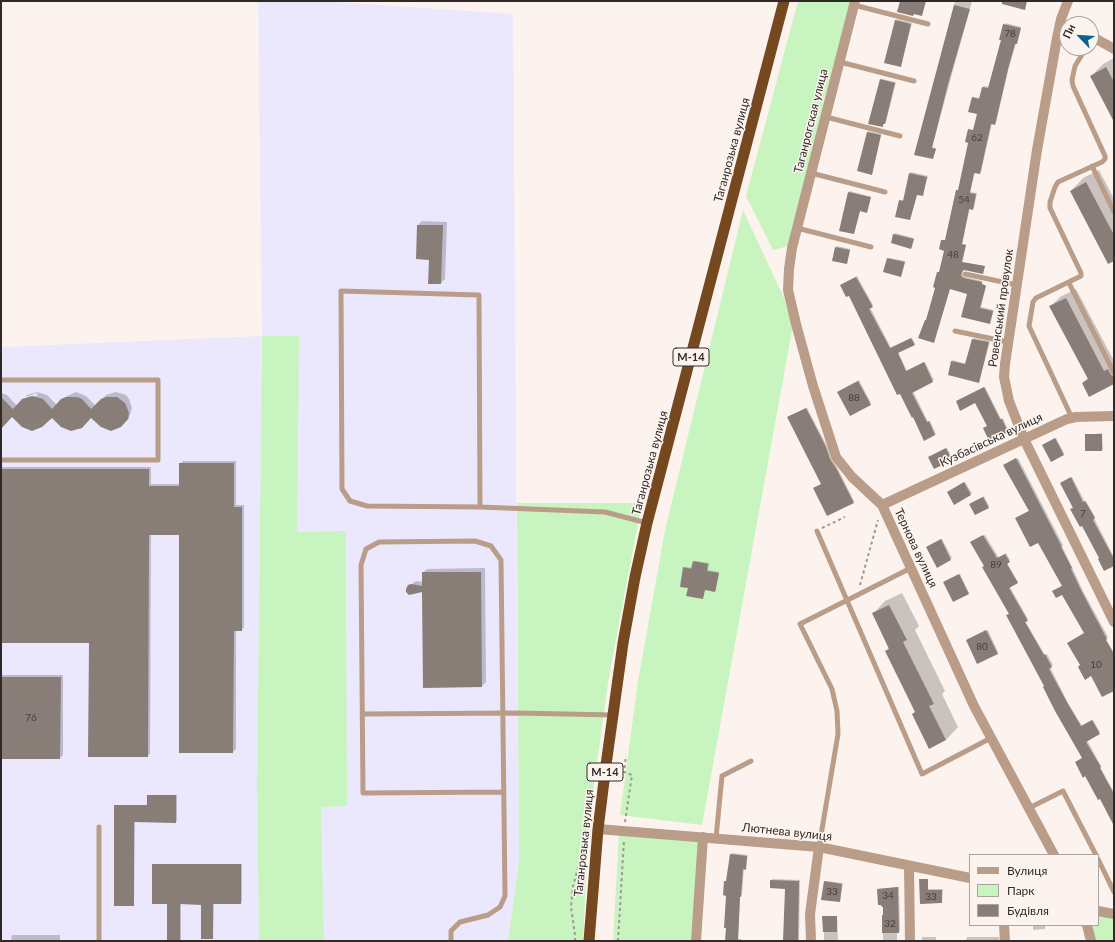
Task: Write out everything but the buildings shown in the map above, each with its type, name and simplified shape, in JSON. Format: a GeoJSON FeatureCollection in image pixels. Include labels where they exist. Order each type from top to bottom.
{"type":"FeatureCollection","features":[{"type":"Feature","properties":{"kind":"highway","name":"Таганрозька вулиця"},"geometry":{"type":"LineString","coordinates":[[589,941],[598,829],[628,612],[647,523],[784,1]]}},
{"type":"Feature","properties":{"kind":"street","name":"Ровенський провулок"},"geometry":{"type":"LineString","coordinates":[[1067,16],[1068,1]]}},
{"type":"Feature","properties":{"kind":"street","name":"Таганрогская улица"},"geometry":{"type":"LineString","coordinates":[[792,248],[855,3]]}},
{"type":"Feature","properties":{"kind":"street"},"geometry":{"type":"LineString","coordinates":[[1099,42],[1114,49]]}},
{"type":"Feature","properties":{"kind":"street","name":"Ровенський провулок"},"geometry":{"type":"LineString","coordinates":[[1059,53],[1037,150],[1005,364],[1006,389],[1009,401],[1024,439],[1114,622]]}},
{"type":"Feature","properties":{"kind":"street","name":"Тернова вулиця"},"geometry":{"type":"LineString","coordinates":[[792,248],[788,290],[825,427],[836,458],[852,477],[882,506],[974,706],[1053,854]]}},
{"type":"Feature","properties":{"kind":"street","name":"Кузбасівська вулиця"},"geometry":{"type":"LineString","coordinates":[[882,506],[1067,419],[1114,416]]}},
{"type":"Feature","properties":{"kind":"street","name":"Лютнева вулиця"},"geometry":{"type":"LineString","coordinates":[[598,829],[819,847],[969,878]]}},
{"type":"Feature","properties":{"kind":"street"},"geometry":{"type":"LineString","coordinates":[[696,941],[703,837]]}},
{"type":"Feature","properties":{"kind":"street"},"geometry":{"type":"LineString","coordinates":[[811,941],[810,914],[819,847]]}},
{"type":"Feature","properties":{"kind":"street"},"geometry":{"type":"LineString","coordinates":[[909,866],[910,941]]}},
{"type":"Feature","properties":{"kind":"street"},"geometry":{"type":"LineString","coordinates":[[1099,911],[1114,914]]}},
{"type":"Feature","properties":{"kind":"street"},"geometry":{"type":"LineString","coordinates":[[1004,926],[1005,941]]}},
{"type":"Feature","properties":{"kind":"street"},"geometry":{"type":"LineString","coordinates":[[1087,926],[1091,941]]}},
{"type":"Feature","properties":{"kind":"lane"},"geometry":{"type":"LineString","coordinates":[[855,3],[928,24]]}},
{"type":"Feature","properties":{"kind":"lane"},"geometry":{"type":"LineString","coordinates":[[1072,418],[1029,326],[1033,302],[1036,298],[1081,276],[1081,273],[1050,208],[1052,196],[1058,182],[1102,162],[1105,156],[1073,86],[1072,80],[1075,66],[1081,56]]}},
{"type":"Feature","properties":{"kind":"lane"},"geometry":{"type":"LineString","coordinates":[[840,62],[914,81]]}},
{"type":"Feature","properties":{"kind":"lane"},"geometry":{"type":"LineString","coordinates":[[826,117],[900,136]]}},
{"type":"Feature","properties":{"kind":"lane"},"geometry":{"type":"LineString","coordinates":[[1092,166],[1114,212]]}},
{"type":"Feature","properties":{"kind":"lane"},"geometry":{"type":"LineString","coordinates":[[811,173],[885,192]]}},
{"type":"Feature","properties":{"kind":"lane"},"geometry":{"type":"LineString","coordinates":[[797,228],[871,246]]}},
{"type":"Feature","properties":{"kind":"lane"},"geometry":{"type":"LineString","coordinates":[[965,274],[1017,285]]}},
{"type":"Feature","properties":{"kind":"lane"},"geometry":{"type":"LineString","coordinates":[[1069,283],[1114,373]]}},
{"type":"Feature","properties":{"kind":"lane"},"geometry":{"type":"LineString","coordinates":[[480,507],[479,295],[341,291],[342,489],[350,501],[367,506],[480,507],[605,512],[647,523]]}},
{"type":"Feature","properties":{"kind":"lane"},"geometry":{"type":"LineString","coordinates":[[955,331],[1008,342]]}},
{"type":"Feature","properties":{"kind":"lane"},"geometry":{"type":"LineString","coordinates":[[1,380],[158,380],[158,460],[1,460]]}},
{"type":"Feature","properties":{"kind":"lane"},"geometry":{"type":"LineString","coordinates":[[817,530],[922,774],[991,738]]}},
{"type":"Feature","properties":{"kind":"lane"},"geometry":{"type":"LineString","coordinates":[[451,941],[451,931],[460,922],[488,915],[500,907],[505,896],[504,792],[503,713],[500,560],[491,546],[476,540],[379,542],[366,549],[361,565],[363,793],[504,792]]}},
{"type":"Feature","properties":{"kind":"lane"},"geometry":{"type":"LineString","coordinates":[[819,847],[838,734],[837,712],[832,689],[800,624],[911,568]]}},
{"type":"Feature","properties":{"kind":"lane"},"geometry":{"type":"LineString","coordinates":[[362,714],[503,713],[613,715]]}},
{"type":"Feature","properties":{"kind":"lane"},"geometry":{"type":"LineString","coordinates":[[716,838],[722,776],[751,761]]}},
{"type":"Feature","properties":{"kind":"lane"},"geometry":{"type":"LineString","coordinates":[[1030,808],[1063,791],[1095,854]]}},
{"type":"Feature","properties":{"kind":"lane"},"geometry":{"type":"LineString","coordinates":[[99,827],[99,941]]}},
{"type":"Feature","properties":{"kind":"lane"},"geometry":{"type":"LineString","coordinates":[[1099,862],[1114,892]]}},
{"type":"Feature","properties":{"kind":"path"},"geometry":{"type":"LineString","coordinates":[[858,595],[882,506]]}},
{"type":"Feature","properties":{"kind":"path"},"geometry":{"type":"LineString","coordinates":[[817,530],[845,516]]}},
{"type":"Feature","properties":{"kind":"path"},"geometry":{"type":"LineString","coordinates":[[618,941],[624,831],[632,775],[624,772],[626,756]]}},
{"type":"Feature","properties":{"kind":"path"},"geometry":{"type":"LineString","coordinates":[[575,941],[571,907],[573,886],[582,854]]}},
{"type":"Feature","properties":{"kind":"shaded area"},"geometry":{"type":"Polygon","coordinates":[[[258,1],[322,1],[513,14],[519,861],[508,941],[324,941],[321,806],[347,806],[346,532],[297,532],[298,336],[262,337],[257,786],[259,941],[1,941],[1,347],[262,336],[258,1]]]}},
{"type":"Feature","properties":{"kind":"green space"},"geometry":{"type":"Polygon","coordinates":[[[798,1],[851,1],[788,246],[773,250],[746,196],[798,1]]]}},
{"type":"Feature","properties":{"kind":"green space"},"geometry":{"type":"Polygon","coordinates":[[[743,210],[783,296],[793,325],[702,825],[620,815],[638,681],[665,530],[743,210]]]}},
{"type":"Feature","properties":{"kind":"green space"},"geometry":{"type":"Polygon","coordinates":[[[262,336],[299,336],[297,532],[346,531],[347,806],[321,807],[324,941],[259,941],[257,786],[262,336]]]}},
{"type":"Feature","properties":{"kind":"green space"},"geometry":{"type":"Polygon","coordinates":[[[517,503],[642,503],[609,676],[589,820],[583,941],[508,941],[519,861],[517,503]]]}},
{"type":"Feature","properties":{"kind":"green space"},"geometry":{"type":"Polygon","coordinates":[[[619,831],[700,839],[694,941],[613,941],[619,831]]]}},
{"type":"Feature","properties":{"kind":"green space"},"geometry":{"type":"Polygon","coordinates":[[[1099,909],[1114,912],[1114,941],[1096,941],[1091,926],[1099,926],[1099,909]]]}}]}
